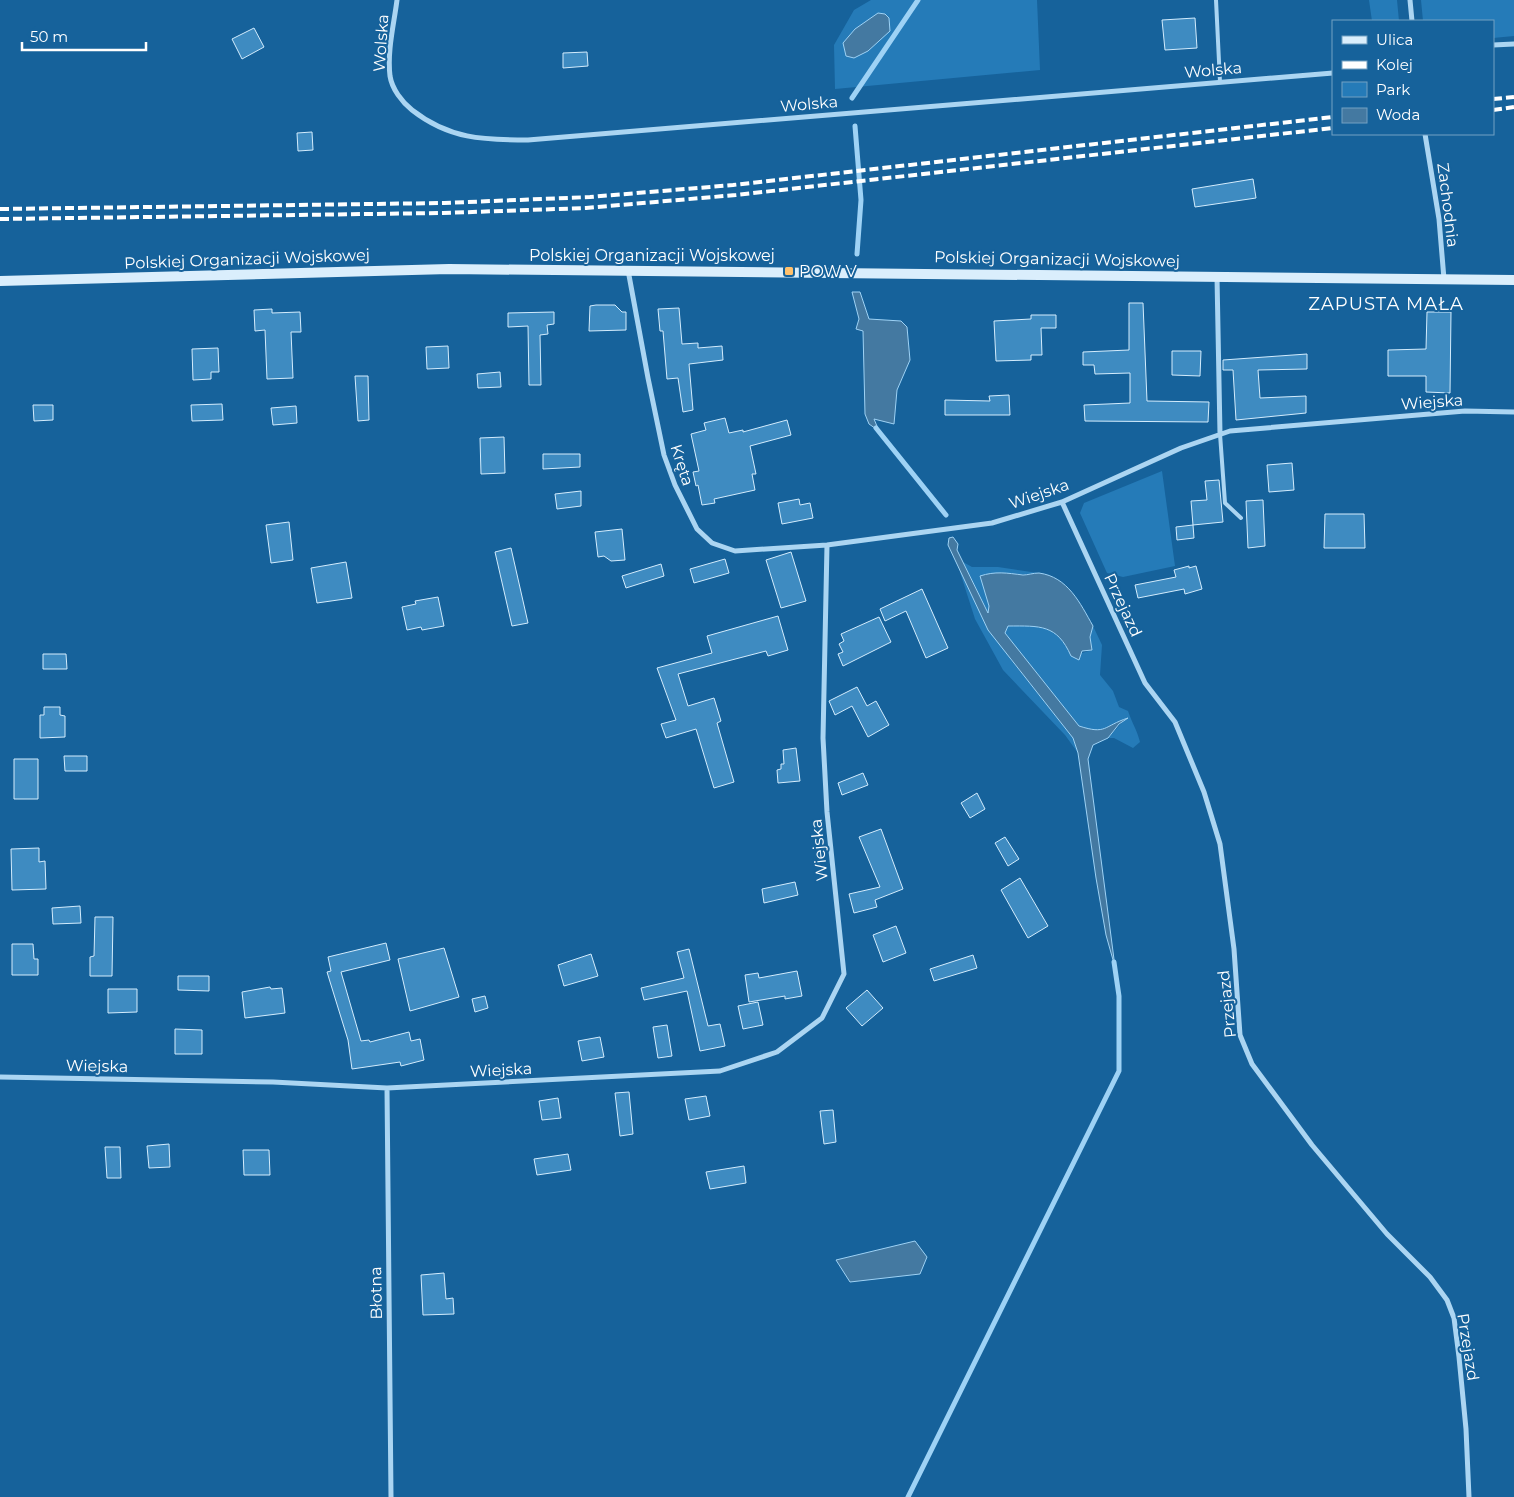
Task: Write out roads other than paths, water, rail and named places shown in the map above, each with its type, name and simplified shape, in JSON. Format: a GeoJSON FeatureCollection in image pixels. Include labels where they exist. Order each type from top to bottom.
{"type":"FeatureCollection","features":[{"type":"Feature","properties":{"kind":"main road","name":"Polskiej Organizacji Wojskowej"},"geometry":{"type":"LineString","coordinates":[[0,281],[369,270],[628,270],[1514,280]]}},
{"type":"Feature","properties":{"kind":"street","name":"Wolska"},"geometry":{"type":"LineString","coordinates":[[397,0],[390,60],[390,78],[398,96],[424,119],[442,130],[494,140],[528,140],[1332,73]]}},
{"type":"Feature","properties":{"kind":"street"},"geometry":{"type":"LineString","coordinates":[[1410,0],[1412,20]]}},
{"type":"Feature","properties":{"kind":"street"},"geometry":{"type":"LineString","coordinates":[[1494,45],[1514,44]]}},
{"type":"Feature","properties":{"kind":"street","name":"Zachodnia"},"geometry":{"type":"LineString","coordinates":[[1425,135],[1438,219],[1444,279]]}},
{"type":"Feature","properties":{"kind":"street","name":"Kręta"},"geometry":{"type":"LineString","coordinates":[[628,270],[664,455],[674,485],[696,529],[712,543],[735,551],[827,545]]}},
{"type":"Feature","properties":{"kind":"street"},"geometry":{"type":"LineString","coordinates":[[1217,276],[1220,434]]}},
{"type":"Feature","properties":{"kind":"street","name":"Wiejska"},"geometry":{"type":"LineString","coordinates":[[0,1077],[273,1082],[387,1088],[720,1070],[777,1052],[822,1018],[844,974],[827,812],[823,738],[827,545],[992,523],[1062,502],[1181,448],[1230,431],[1465,411],[1514,412]]}},
{"type":"Feature","properties":{"kind":"street","name":"Przejazd"},"geometry":{"type":"LineString","coordinates":[[1062,502],[1145,683],[1175,722],[1204,792],[1220,844],[1234,949],[1240,1035],[1252,1064],[1312,1145],[1387,1234],[1430,1277],[1447,1300],[1454,1318],[1459,1357],[1466,1429],[1469,1497]]}},
{"type":"Feature","properties":{"kind":"street","name":"Błotna"},"geometry":{"type":"LineString","coordinates":[[387,1088],[391,1497]]}},
{"type":"Feature","properties":{"kind":"lane"},"geometry":{"type":"LineString","coordinates":[[1216,0],[1220,82]]}},
{"type":"Feature","properties":{"kind":"lane"},"geometry":{"type":"LineString","coordinates":[[1220,434],[1224,503],[1241,518]]}},
{"type":"Feature","properties":{"kind":"water"},"geometry":{"type":"Polygon","coordinates":[[[878,13],[885,14],[889,18],[890,31],[868,51],[854,58],[846,56],[843,43],[855,29],[878,13]]]}},
{"type":"Feature","properties":{"kind":"water"},"geometry":{"type":"Polygon","coordinates":[[[852,292],[860,292],[869,319],[901,321],[907,327],[910,360],[897,390],[894,424],[874,419],[879,431],[869,424],[865,414],[863,331],[856,329],[859,319],[852,292]]]}},
{"type":"Feature","properties":{"kind":"water"},"geometry":{"type":"Polygon","coordinates":[[[953,537],[958,544],[957,550],[988,613],[989,606],[980,576],[985,574],[1006,573],[1023,575],[1039,573],[1049,575],[1072,592],[1093,626],[1090,637],[1092,650],[1082,651],[1079,660],[1071,656],[1060,638],[1046,629],[1029,626],[1008,626],[1005,633],[1079,726],[1100,730],[1128,718],[1119,724],[1108,738],[1093,745],[1088,759],[1115,967],[1106,935],[1078,753],[1073,738],[988,630],[948,545],[949,538],[953,537]]]}},
{"type":"Feature","properties":{"kind":"water"},"geometry":{"type":"Polygon","coordinates":[[[915,1241],[927,1257],[920,1274],[850,1282],[836,1260],[915,1241]]]}},
{"type":"Feature","properties":{"kind":"waterway"},"geometry":{"type":"LineString","coordinates":[[852,98],[918,0]]}},
{"type":"Feature","properties":{"kind":"waterway"},"geometry":{"type":"LineString","coordinates":[[855,126],[861,200],[857,254]]}},
{"type":"Feature","properties":{"kind":"waterway"},"geometry":{"type":"LineString","coordinates":[[876,428],[946,515]]}},
{"type":"Feature","properties":{"kind":"waterway"},"geometry":{"type":"LineString","coordinates":[[908,1497],[1119,1071],[1119,996],[1114,962]]}},
{"type":"Feature","properties":{"kind":"railway"},"geometry":{"type":"LineString","coordinates":[[1494,99],[1514,97]]}},
{"type":"Feature","properties":{"kind":"railway"},"geometry":{"type":"LineString","coordinates":[[1494,110],[1514,107]]}},
{"type":"Feature","properties":{"kind":"railway"},"geometry":{"type":"LineString","coordinates":[[0,209],[444,203],[590,197],[733,185],[1332,117]]}},
{"type":"Feature","properties":{"kind":"railway"},"geometry":{"type":"LineString","coordinates":[[0,219],[443,213],[586,208],[736,195],[1332,128]]}},
{"type":"Feature","properties":{"kind":"place","name":"POW V"},"geometry":{"type":"Point","coordinates":[789,271]}},
{"type":"Feature","properties":{"kind":"district","name":"ZAPUSTA MAŁA"},"geometry":{"type":"Point","coordinates":[1386,304]}}]}
